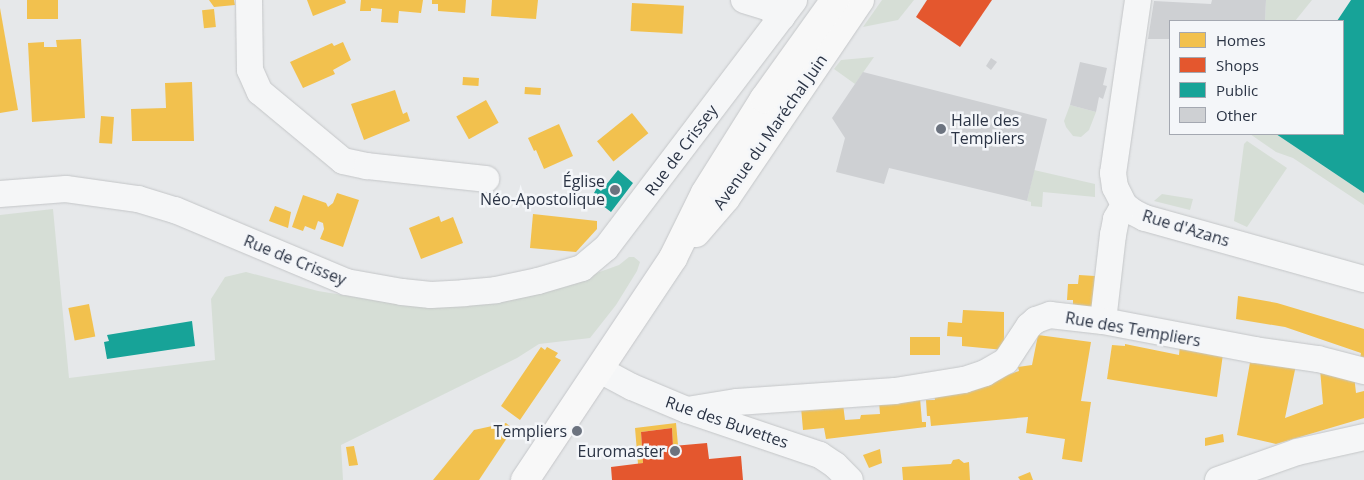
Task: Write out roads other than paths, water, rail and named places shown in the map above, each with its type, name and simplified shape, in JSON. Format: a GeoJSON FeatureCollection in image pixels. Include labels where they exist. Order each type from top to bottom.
{"type":"FeatureCollection","features":[{"type":"Feature","properties":{"kind":"main road","name":"Avenue du Maréchal Juin"},"geometry":{"type":"LineString","coordinates":[[525,480],[673,258],[710,185],[764,99],[835,0]]}},
{"type":"Feature","properties":{"kind":"main road","name":"Avenue du Maréchal Juin"},"geometry":{"type":"LineString","coordinates":[[673,258],[721,204],[860,0]]}},
{"type":"Feature","properties":{"kind":"street"},"geometry":{"type":"LineString","coordinates":[[249,0],[250,70],[260,92],[343,161],[367,166],[486,178]]}},
{"type":"Feature","properties":{"kind":"street"},"geometry":{"type":"LineString","coordinates":[[744,0],[767,7],[788,8]]}},
{"type":"Feature","properties":{"kind":"street","name":"Rue d'Azans"},"geometry":{"type":"LineString","coordinates":[[1138,0],[1113,172],[1115,187],[1124,204],[1133,212],[1145,218],[1364,279]]}},
{"type":"Feature","properties":{"kind":"street","name":"Rue de Crissey"},"geometry":{"type":"LineString","coordinates":[[0,194],[66,189],[138,199],[175,210],[346,282],[402,292],[431,295],[464,293],[496,290],[538,281],[582,268],[606,248],[788,8]]}},
{"type":"Feature","properties":{"kind":"street"},"geometry":{"type":"LineString","coordinates":[[1103,321],[1115,227],[1118,214],[1124,204]]}},
{"type":"Feature","properties":{"kind":"street","name":"Rue des Templiers"},"geometry":{"type":"LineString","coordinates":[[687,410],[736,402],[895,391],[953,383],[985,373],[1006,361],[1029,326],[1044,316],[1103,321],[1254,350],[1318,359],[1364,371]]}},
{"type":"Feature","properties":{"kind":"street","name":"Rue des Buvettes"},"geometry":{"type":"LineString","coordinates":[[607,359],[632,387],[687,410],[820,455],[835,465],[850,480]]}},
{"type":"Feature","properties":{"kind":"street"},"geometry":{"type":"LineString","coordinates":[[1218,480],[1297,452],[1364,437]]}},
{"type":"Feature","properties":{"kind":"place","name":"Halle des Templiers"},"geometry":{"type":"Point","coordinates":[941,129]}},
{"type":"Feature","properties":{"kind":"place","name":"Église Néo-Apostolique"},"geometry":{"type":"Point","coordinates":[615,190]}},
{"type":"Feature","properties":{"kind":"place","name":"Templiers"},"geometry":{"type":"Point","coordinates":[577,431]}},
{"type":"Feature","properties":{"kind":"place","name":"Euromaster"},"geometry":{"type":"Point","coordinates":[675,451]}}]}
